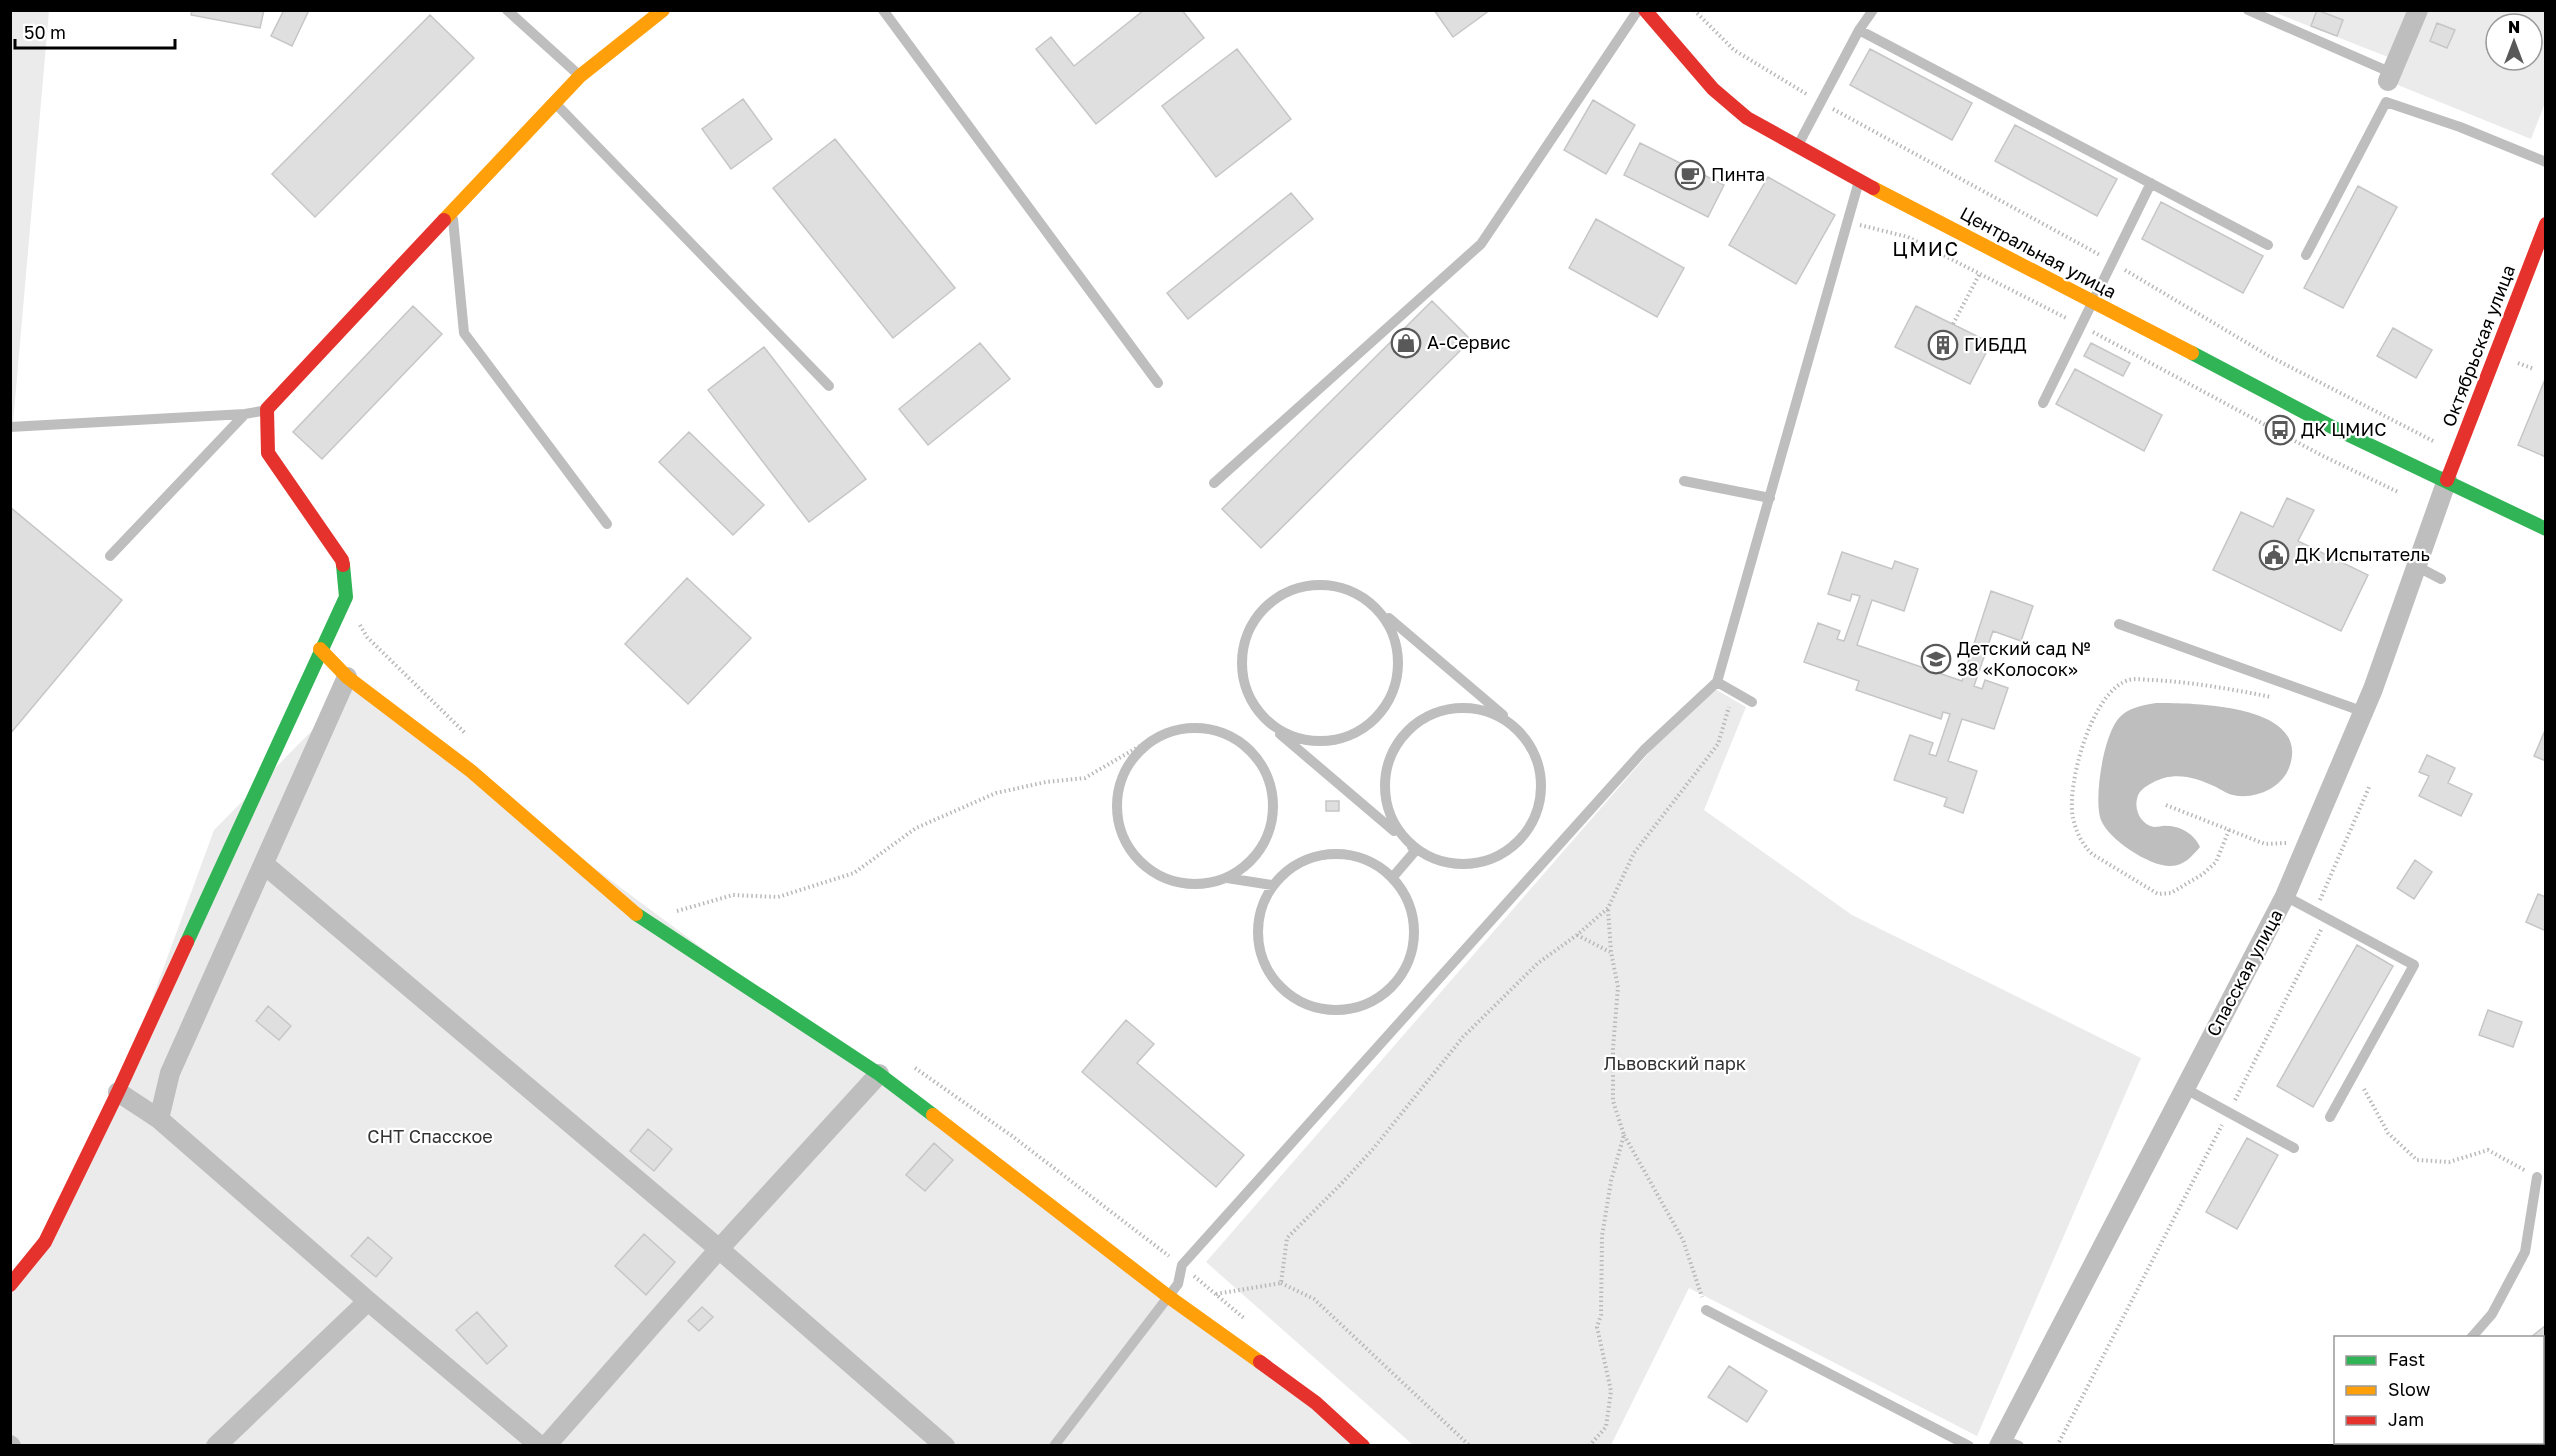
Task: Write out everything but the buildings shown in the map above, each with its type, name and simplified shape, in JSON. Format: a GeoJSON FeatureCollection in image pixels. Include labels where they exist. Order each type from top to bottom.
{"type":"FeatureCollection","features":[{"type":"Feature","properties":{"kind":"street"},"geometry":{"type":"LineString","coordinates":[[10,1285],[45,1242],[118,1092],[320,649],[346,597],[342,560],[268,453],[267,410],[580,76],[663,10]]}},
{"type":"Feature","properties":{"kind":"street","name":"Центральная улица"},"geometry":{"type":"LineString","coordinates":[[1645,10],[1727,102],[1747,118],[1797,147],[2334,428],[2546,529]]}},
{"type":"Feature","properties":{"kind":"street"},"geometry":{"type":"LineString","coordinates":[[2390,77],[2418,10]]}},
{"type":"Feature","properties":{"kind":"street","name":"Октябрьская улица"},"geometry":{"type":"LineString","coordinates":[[2447,480],[2544,233]]}},
{"type":"Feature","properties":{"kind":"street","name":"Спасская улица"},"geometry":{"type":"LineString","coordinates":[[2007,1444],[2184,1088],[2285,896],[2364,712],[2418,567],[2447,480]]}},
{"type":"Feature","properties":{"kind":"street"},"geometry":{"type":"LineString","coordinates":[[320,649],[347,677],[471,771],[637,915],[879,1074],[1169,1297],[1316,1402],[1363,1446]]}},
{"type":"Feature","properties":{"kind":"street"},"geometry":{"type":"LineString","coordinates":[[159,1119],[170,1073],[265,865],[347,677]]}},
{"type":"Feature","properties":{"kind":"street"},"geometry":{"type":"LineString","coordinates":[[265,865],[719,1249],[945,1446]]}},
{"type":"Feature","properties":{"kind":"street"},"geometry":{"type":"LineString","coordinates":[[546,1446],[719,1249],[879,1074]]}},
{"type":"Feature","properties":{"kind":"street"},"geometry":{"type":"LineString","coordinates":[[118,1092],[159,1119],[368,1301],[540,1446]]}},
{"type":"Feature","properties":{"kind":"street"},"geometry":{"type":"LineString","coordinates":[[216,1446],[368,1301]]}},
{"type":"Feature","properties":{"kind":"lane"},"geometry":{"type":"LineString","coordinates":[[507,10],[580,76]]}},
{"type":"Feature","properties":{"kind":"lane"},"geometry":{"type":"LineString","coordinates":[[883,10],[1158,383]]}},
{"type":"Feature","properties":{"kind":"lane"},"geometry":{"type":"LineString","coordinates":[[1214,483],[1481,244],[1638,10]]}},
{"type":"Feature","properties":{"kind":"lane"},"geometry":{"type":"LineString","coordinates":[[1797,147],[1859,30],[1874,10]]}},
{"type":"Feature","properties":{"kind":"lane"},"geometry":{"type":"LineString","coordinates":[[2248,10],[2390,77]]}},
{"type":"Feature","properties":{"kind":"lane"},"geometry":{"type":"LineString","coordinates":[[1859,30],[2268,245]]}},
{"type":"Feature","properties":{"kind":"lane"},"geometry":{"type":"LineString","coordinates":[[2306,255],[2386,102],[2460,127],[2546,162]]}},
{"type":"Feature","properties":{"kind":"lane"},"geometry":{"type":"LineString","coordinates":[[555,103],[829,386]]}},
{"type":"Feature","properties":{"kind":"lane"},"geometry":{"type":"LineString","coordinates":[[1054,1446],[1169,1297],[1178,1284],[1182,1265],[1644,750],[1717,682],[1859,181]]}},
{"type":"Feature","properties":{"kind":"lane"},"geometry":{"type":"LineString","coordinates":[[2043,403],[2151,183]]}},
{"type":"Feature","properties":{"kind":"lane"},"geometry":{"type":"LineString","coordinates":[[452,212],[464,333],[607,524]]}},
{"type":"Feature","properties":{"kind":"lane"},"geometry":{"type":"LineString","coordinates":[[10,427],[244,414],[267,410]]}},
{"type":"Feature","properties":{"kind":"lane"},"geometry":{"type":"LineString","coordinates":[[110,556],[244,414]]}},
{"type":"Feature","properties":{"kind":"lane"},"geometry":{"type":"LineString","coordinates":[[1684,481],[1770,498]]}},
{"type":"Feature","properties":{"kind":"lane"},"geometry":{"type":"LineString","coordinates":[[2418,567],[2441,579]]}},
{"type":"Feature","properties":{"kind":"lane"},"geometry":{"type":"LineString","coordinates":[[1328,584],[1366,598],[1509,721],[1535,753],[1542,794],[1527,832],[1495,858],[1455,865],[1416,850],[1273,728],[1247,695],[1240,655],[1255,616],[1287,590],[1328,584]]}},
{"type":"Feature","properties":{"kind":"lane"},"geometry":{"type":"LineString","coordinates":[[1273,728],[1312,742],[1352,735],[1384,709],[1399,671],[1392,630],[1366,598]]}},
{"type":"Feature","properties":{"kind":"lane"},"geometry":{"type":"LineString","coordinates":[[2119,624],[2364,712]]}},
{"type":"Feature","properties":{"kind":"lane"},"geometry":{"type":"LineString","coordinates":[[1717,682],[1752,702]]}},
{"type":"Feature","properties":{"kind":"lane"},"geometry":{"type":"LineString","coordinates":[[1416,850],[1390,818],[1383,778],[1398,739],[1430,713],[1471,706],[1509,721]]}},
{"type":"Feature","properties":{"kind":"lane"},"geometry":{"type":"LineString","coordinates":[[1227,878],[1260,852],[1274,814],[1268,773],[1241,741],[1203,727],[1162,733],[1130,759],[1116,798],[1122,838],[1148,870],[1187,885],[1227,878],[1272,885]]}},
{"type":"Feature","properties":{"kind":"lane"},"geometry":{"type":"LineString","coordinates":[[1392,878],[1416,850]]}},
{"type":"Feature","properties":{"kind":"lane"},"geometry":{"type":"LineString","coordinates":[[1344,853],[1383,867],[1409,899],[1415,940],[1401,978],[1369,1004],[1328,1011],[1290,996],[1264,964],[1257,924],[1272,885],[1304,859],[1344,853]]}},
{"type":"Feature","properties":{"kind":"lane"},"geometry":{"type":"LineString","coordinates":[[2285,896],[2414,965],[2330,1117]]}},
{"type":"Feature","properties":{"kind":"lane"},"geometry":{"type":"LineString","coordinates":[[2184,1088],[2294,1148]]}},
{"type":"Feature","properties":{"kind":"lane"},"geometry":{"type":"LineString","coordinates":[[2473,1336],[2492,1314],[2525,1252],[2538,1177]]}},
{"type":"Feature","properties":{"kind":"lane"},"geometry":{"type":"LineString","coordinates":[[1706,1310],[1969,1446]]}},
{"type":"Feature","properties":{"kind":"path"},"geometry":{"type":"LineString","coordinates":[[1694,10],[1734,50],[1820,103],[2113,262],[2269,356],[2456,453]]}},
{"type":"Feature","properties":{"kind":"path"},"geometry":{"type":"LineString","coordinates":[[1847,218],[1864,227],[1908,237],[2082,326],[2321,454],[2398,492]]}},
{"type":"Feature","properties":{"kind":"path"},"geometry":{"type":"LineString","coordinates":[[1953,324],[1993,249]]}},
{"type":"Feature","properties":{"kind":"path"},"geometry":{"type":"LineString","coordinates":[[346,597],[367,638],[467,735]]}},
{"type":"Feature","properties":{"kind":"path"},"geometry":{"type":"LineString","coordinates":[[2229,830],[2216,861],[2203,874],[2171,893],[2158,894],[2092,854],[2084,846],[2077,832],[2073,817],[2072,797],[2087,735],[2102,702],[2115,687],[2130,679],[2213,686],[2279,699],[2288,685]]}},
{"type":"Feature","properties":{"kind":"path"},"geometry":{"type":"LineString","coordinates":[[1281,1283],[1287,1238],[1342,1184],[1373,1149],[1463,1037],[1538,963],[1577,936],[1608,908],[1634,853],[1718,744],[1734,692]]}},
{"type":"Feature","properties":{"kind":"path"},"geometry":{"type":"LineString","coordinates":[[683,918],[673,912],[733,895],[778,897],[854,873],[916,828],[996,793],[1046,782],[1085,778],[1162,733]]}},
{"type":"Feature","properties":{"kind":"path"},"geometry":{"type":"LineString","coordinates":[[2315,912],[2370,785]]}},
{"type":"Feature","properties":{"kind":"path"},"geometry":{"type":"LineString","coordinates":[[2166,805],[2265,844],[2308,843]]}},
{"type":"Feature","properties":{"kind":"path"},"geometry":{"type":"LineString","coordinates":[[1608,908],[1611,952],[1618,987],[1613,1048],[1613,1101],[1624,1135],[1683,1240],[1706,1310]]}},
{"type":"Feature","properties":{"kind":"path"},"geometry":{"type":"LineString","coordinates":[[2057,1446],[2327,919]]}},
{"type":"Feature","properties":{"kind":"path"},"geometry":{"type":"LineString","coordinates":[[1577,936],[1611,952]]}},
{"type":"Feature","properties":{"kind":"path"},"geometry":{"type":"LineString","coordinates":[[905,1061],[1012,1136],[1182,1265]]}},
{"type":"Feature","properties":{"kind":"path"},"geometry":{"type":"LineString","coordinates":[[2354,1073],[2388,1133],[2417,1160],[2449,1162],[2488,1150],[2538,1177]]}},
{"type":"Feature","properties":{"kind":"path"},"geometry":{"type":"LineString","coordinates":[[1589,1446],[1606,1427],[1611,1391],[1598,1327],[1601,1315],[1602,1236],[1611,1181],[1624,1135]]}},
{"type":"Feature","properties":{"kind":"path"},"geometry":{"type":"LineString","coordinates":[[1216,1294],[1281,1283],[1314,1299],[1470,1446]]}},
{"type":"Feature","properties":{"kind":"green space"},"geometry":{"type":"Polygon","coordinates":[[[11,11],[49,11],[11,446],[11,11]]]}},
{"type":"Feature","properties":{"kind":"green space"},"geometry":{"type":"Polygon","coordinates":[[[2271,11],[2407,11],[2388,57],[2271,11]]]}},
{"type":"Feature","properties":{"kind":"green space"},"geometry":{"type":"Polygon","coordinates":[[[2425,11],[2545,11],[2545,103],[2531,139],[2393,83],[2425,11]]]}},
{"type":"Feature","properties":{"kind":"green space","name":"Львовский парк"},"geometry":{"type":"Polygon","coordinates":[[[1708,685],[1746,707],[1704,810],[1852,915],[2141,1058],[1977,1436],[1689,1288],[1611,1445],[1413,1445],[1206,1262],[1708,685]]]}},
{"type":"Feature","properties":{"kind":"green space","name":"СНТ Спасское"},"geometry":{"type":"Polygon","coordinates":[[[353,689],[1373,1446],[11,1446],[11,1290],[118,1092],[214,830],[353,689]]]}},
{"type":"Feature","properties":{"kind":"shaded area"},"geometry":{"type":"Polygon","coordinates":[[[2156,703],[2221,707],[2267,719],[2284,731],[2292,747],[2289,768],[2280,782],[2258,794],[2233,795],[2200,780],[2176,776],[2160,779],[2143,789],[2136,804],[2143,820],[2154,827],[2173,826],[2183,829],[2195,839],[2200,847],[2187,860],[2176,866],[2152,862],[2121,843],[2105,827],[2099,810],[2099,781],[2110,734],[2122,715],[2138,707],[2156,703]]]}},
{"type":"Feature","properties":{"kind":"traffic: fast"},"geometry":{"type":"LineString","coordinates":[[2192,353],[2334,428],[2546,529]]}},
{"type":"Feature","properties":{"kind":"traffic: fast"},"geometry":{"type":"LineString","coordinates":[[187,942],[346,597],[343,565]]}},
{"type":"Feature","properties":{"kind":"traffic: fast"},"geometry":{"type":"LineString","coordinates":[[636,914],[879,1074],[933,1115]]}},
{"type":"Feature","properties":{"kind":"traffic: slow"},"geometry":{"type":"LineString","coordinates":[[444,220],[580,76],[663,10]]}},
{"type":"Feature","properties":{"kind":"traffic: slow"},"geometry":{"type":"LineString","coordinates":[[1873,188],[2192,353]]}},
{"type":"Feature","properties":{"kind":"traffic: slow"},"geometry":{"type":"LineString","coordinates":[[320,649],[347,677],[471,771],[636,914]]}},
{"type":"Feature","properties":{"kind":"traffic: slow"},"geometry":{"type":"LineString","coordinates":[[933,1115],[1169,1297],[1260,1362]]}},
{"type":"Feature","properties":{"kind":"traffic: jam"},"geometry":{"type":"LineString","coordinates":[[1645,10],[1713,89],[1747,118],[1873,188]]}},
{"type":"Feature","properties":{"kind":"traffic: jam"},"geometry":{"type":"LineString","coordinates":[[343,565],[342,560],[268,453],[267,409],[444,220]]}},
{"type":"Feature","properties":{"kind":"traffic: jam"},"geometry":{"type":"LineString","coordinates":[[2447,480],[2546,224]]}},
{"type":"Feature","properties":{"kind":"traffic: jam"},"geometry":{"type":"LineString","coordinates":[[10,1285],[45,1242],[118,1092],[187,942]]}},
{"type":"Feature","properties":{"kind":"traffic: jam"},"geometry":{"type":"LineString","coordinates":[[1260,1362],[1316,1403],[1363,1446]]}},
{"type":"Feature","properties":{"kind":"place","name":"Пинта"},"geometry":{"type":"Point","coordinates":[1690,175]}},
{"type":"Feature","properties":{"kind":"place","name":"A-Сервис"},"geometry":{"type":"Point","coordinates":[1406,343]}},
{"type":"Feature","properties":{"kind":"place","name":"ГИБДД"},"geometry":{"type":"Point","coordinates":[1943,345]}},
{"type":"Feature","properties":{"kind":"place","name":"ДК ЦМИС"},"geometry":{"type":"Point","coordinates":[2280,430]}},
{"type":"Feature","properties":{"kind":"place","name":"ДК Испытатель"},"geometry":{"type":"Point","coordinates":[2274,555]}},
{"type":"Feature","properties":{"kind":"place","name":"Детский сад № 38 «Колосок»"},"geometry":{"type":"Point","coordinates":[1936,659]}},
{"type":"Feature","properties":{"kind":"district","name":"ЦМИС"},"geometry":{"type":"Point","coordinates":[1926,249]}}]}
